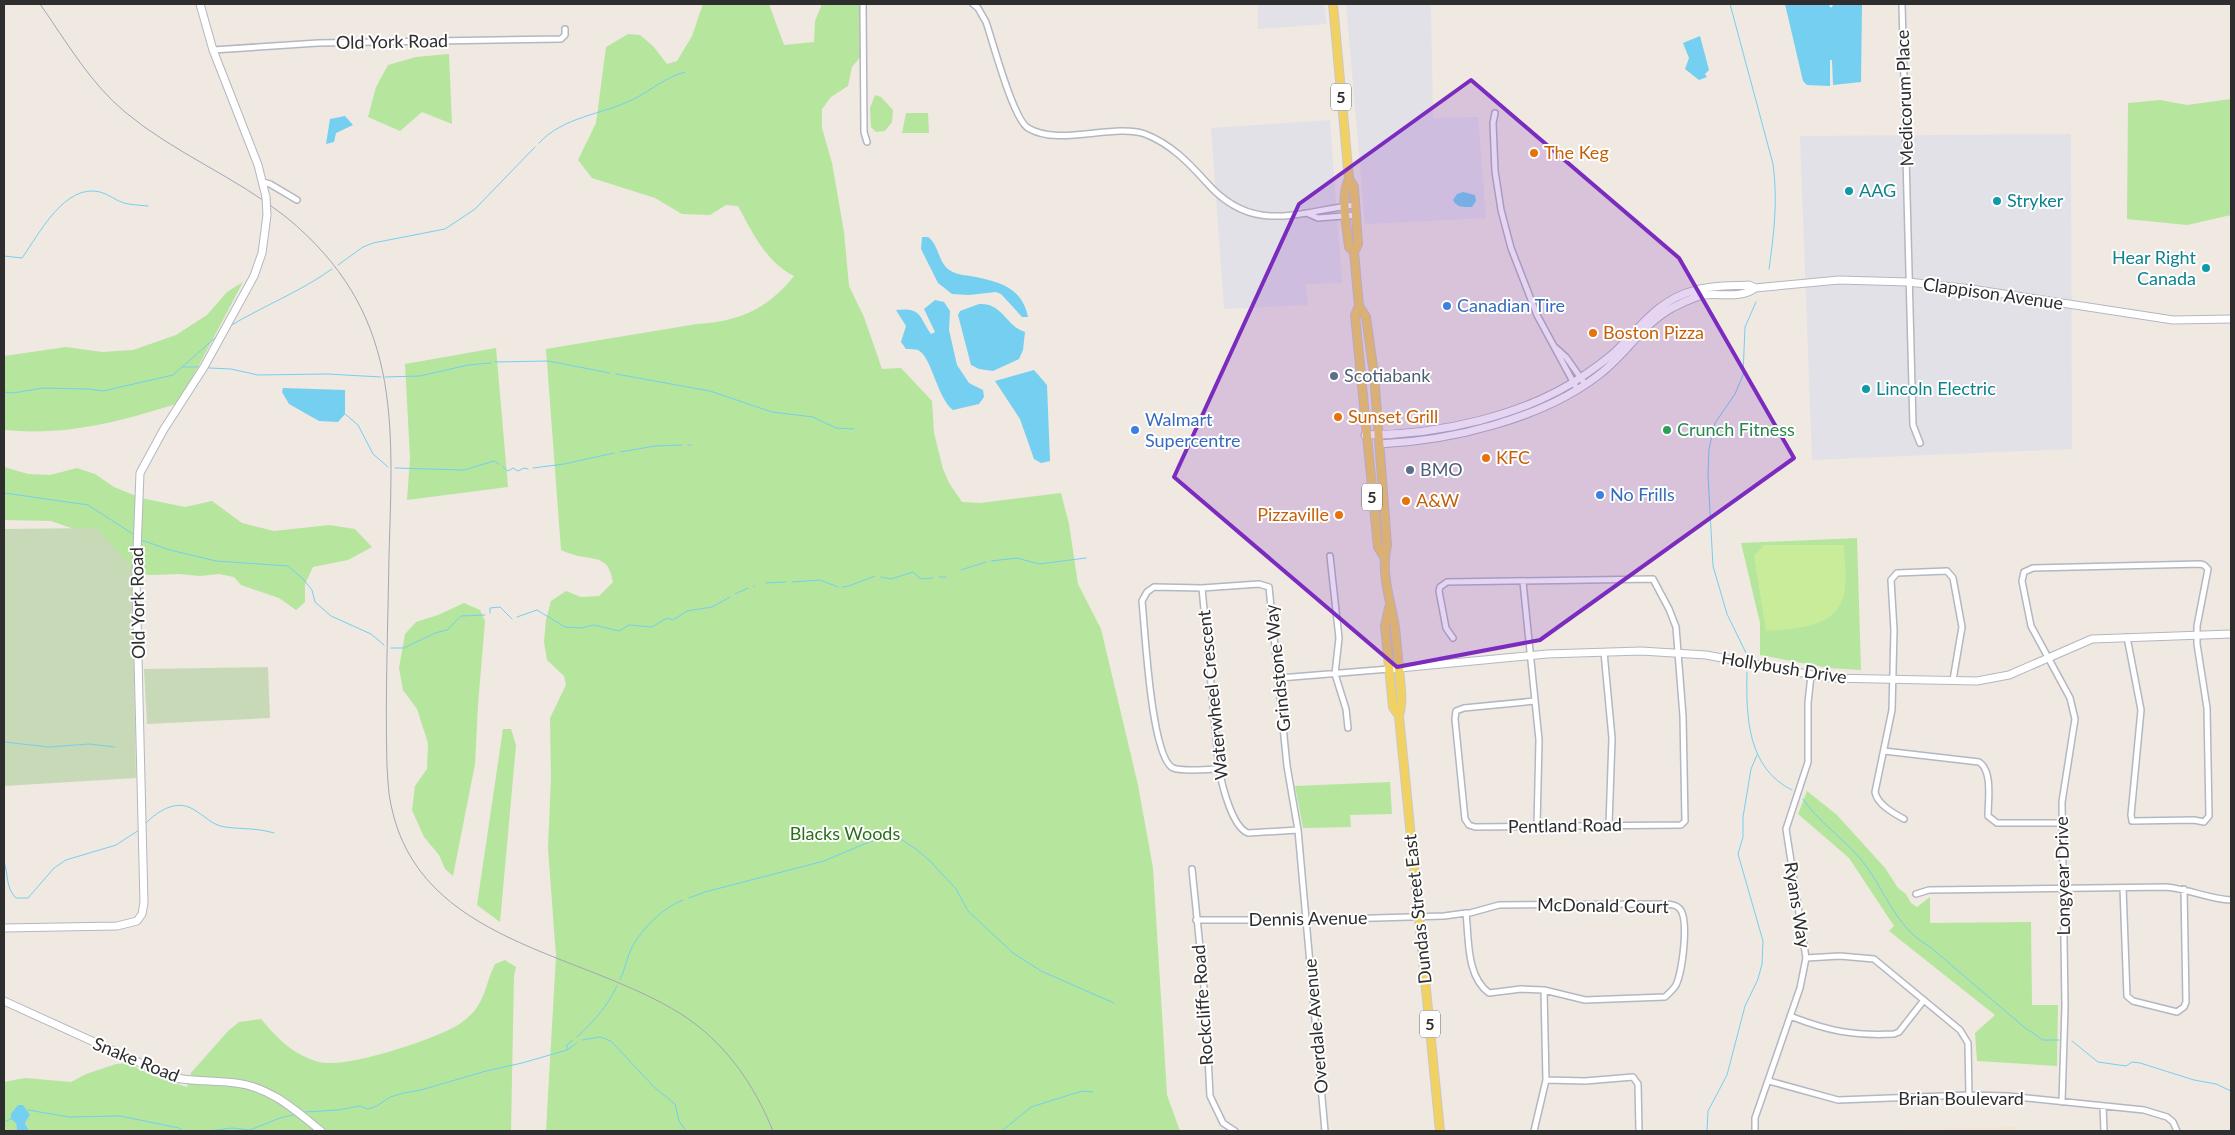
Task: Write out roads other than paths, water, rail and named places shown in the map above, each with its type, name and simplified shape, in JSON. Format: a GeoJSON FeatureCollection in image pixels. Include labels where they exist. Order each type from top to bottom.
{"type":"FeatureCollection","features":[{"type":"Feature","properties":{"kind":"main road","name":"Dundas Street East"},"geometry":{"type":"LineString","coordinates":[[1333,4],[1349,179],[1354,187],[1358,244],[1354,252],[1359,306],[1366,317],[1374,374],[1387,545],[1384,557],[1390,608],[1395,626],[1402,705],[1399,716],[1440,1131]]}},
{"type":"Feature","properties":{"kind":"main road","name":"Dundas Street East"},"geometry":{"type":"LineString","coordinates":[[1349,179],[1345,186],[1346,216],[1349,247],[1354,252]]}},
{"type":"Feature","properties":{"kind":"main road","name":"Dundas Street East"},"geometry":{"type":"LineString","coordinates":[[1359,306],[1355,315],[1366,444],[1378,547],[1384,557]]}},
{"type":"Feature","properties":{"kind":"main road","name":"Dundas Street East"},"geometry":{"type":"LineString","coordinates":[[1390,608],[1385,626],[1393,707],[1399,716]]}},
{"type":"Feature","properties":{"kind":"street","name":"Old York Road"},"geometry":{"type":"LineString","coordinates":[[4,928],[117,926],[137,921],[142,914],[144,903],[136,577],[140,473],[164,429],[204,367],[254,276],[262,253],[267,215],[263,182],[213,50],[200,4]]}},
{"type":"Feature","properties":{"kind":"street"},"geometry":{"type":"LineString","coordinates":[[863,4],[864,132],[867,142]]}},
{"type":"Feature","properties":{"kind":"street"},"geometry":{"type":"LineString","coordinates":[[973,4],[978,8],[986,22],[1015,108],[1022,122],[1028,128],[1040,132],[1063,135],[1143,134],[1168,145],[1190,164],[1222,199],[1242,210],[1263,216],[1309,214],[1318,210],[1355,205]]}},
{"type":"Feature","properties":{"kind":"street","name":"Medicorum Place"},"geometry":{"type":"LineString","coordinates":[[1902,4],[1913,425],[1920,443]]}},
{"type":"Feature","properties":{"kind":"street","name":"Old York Road"},"geometry":{"type":"LineString","coordinates":[[213,50],[318,43],[561,39],[565,35],[565,29]]}},
{"type":"Feature","properties":{"kind":"street"},"geometry":{"type":"LineString","coordinates":[[1495,113],[1493,123],[1493,158],[1506,229],[1526,291],[1556,348],[1566,357],[1583,381]]}},
{"type":"Feature","properties":{"kind":"street"},"geometry":{"type":"LineString","coordinates":[[263,182],[270,184],[297,200]]}},
{"type":"Feature","properties":{"kind":"street"},"geometry":{"type":"LineString","coordinates":[[1309,214],[1318,218],[1356,215]]}},
{"type":"Feature","properties":{"kind":"street","name":"Clappison Avenue"},"geometry":{"type":"LineString","coordinates":[[1366,435],[1419,431],[1491,417],[1530,404],[1583,381],[1616,360],[1650,324],[1674,303],[1724,290],[1749,293],[1755,288],[1839,280],[1908,282],[1971,289],[2173,320],[2231,319]]}},
{"type":"Feature","properties":{"kind":"street"},"geometry":{"type":"LineString","coordinates":[[1556,348],[1556,352],[1575,385]]}},
{"type":"Feature","properties":{"kind":"street","name":"Clappison Avenue"},"geometry":{"type":"LineString","coordinates":[[1366,444],[1424,440],[1489,426],[1530,412],[1575,385]]}},
{"type":"Feature","properties":{"kind":"street"},"geometry":{"type":"LineString","coordinates":[[1330,556],[1339,638],[1335,674],[1346,709],[1348,728]]}},
{"type":"Feature","properties":{"kind":"street","name":"Longyear Drive"},"geometry":{"type":"LineString","coordinates":[[2062,1102],[2065,1027],[2063,793],[2076,719],[2070,698],[2034,632],[2022,578],[2024,572],[2029,568],[2204,565],[2208,570],[2197,635]]}},
{"type":"Feature","properties":{"kind":"street"},"geometry":{"type":"LineString","coordinates":[[1904,818],[1892,813],[1875,795],[1891,721],[1894,630],[1891,580],[1893,576],[1902,572],[1947,571],[1953,578],[1962,627],[1953,680]]}},
{"type":"Feature","properties":{"kind":"street","name":"Pentland Road"},"geometry":{"type":"LineString","coordinates":[[1524,582],[1653,579],[1674,620],[1683,716],[1685,821],[1681,825],[1475,827],[1466,823],[1455,719],[1456,711],[1535,701]]}},
{"type":"Feature","properties":{"kind":"street"},"geometry":{"type":"LineString","coordinates":[[1453,638],[1446,628],[1439,591],[1442,584],[1462,581],[1524,582],[1539,746],[1537,826]]}},
{"type":"Feature","properties":{"kind":"street","name":"Grindstone Way"},"geometry":{"type":"LineString","coordinates":[[1219,769],[1180,769],[1172,767],[1167,762],[1155,729],[1142,601],[1142,597],[1154,587],[1202,588],[1259,584],[1268,587],[1280,678],[1287,766],[1298,830],[1307,920]]}},
{"type":"Feature","properties":{"kind":"street","name":"Waterwheel Crescent"},"geometry":{"type":"LineString","coordinates":[[1202,588],[1219,769],[1223,788],[1237,825],[1242,831],[1248,833],[1298,830]]}},
{"type":"Feature","properties":{"kind":"street","name":"Hollybush Drive"},"geometry":{"type":"LineString","coordinates":[[1390,670],[1530,656],[1604,652],[1678,652],[1841,679],[1994,680],[2085,641],[2097,638],[2231,634]]}},
{"type":"Feature","properties":{"kind":"street"},"geometry":{"type":"LineString","coordinates":[[2127,637],[2142,710],[2131,815],[2132,821],[2194,820],[2204,822],[2209,816],[2207,708],[2197,635]]}},
{"type":"Feature","properties":{"kind":"street"},"geometry":{"type":"LineString","coordinates":[[1604,652],[1612,738],[1609,825]]}},
{"type":"Feature","properties":{"kind":"street"},"geometry":{"type":"LineString","coordinates":[[1280,678],[1390,670]]}},
{"type":"Feature","properties":{"kind":"street","name":"Ryans Way"},"geometry":{"type":"LineString","coordinates":[[1755,1131],[1755,1118],[1800,988],[1806,958],[1786,829],[1809,756],[1808,703],[1811,675]]}},
{"type":"Feature","properties":{"kind":"street"},"geometry":{"type":"LineString","coordinates":[[1884,751],[1979,762],[1984,765],[1987,772],[1988,816],[1997,823],[2062,823]]}},
{"type":"Feature","properties":{"kind":"street","name":"Rockcliffe Road"},"geometry":{"type":"LineString","coordinates":[[1192,869],[1205,997],[1210,1096],[1222,1123],[1235,1131]]}},
{"type":"Feature","properties":{"kind":"street"},"geometry":{"type":"LineString","coordinates":[[1916,894],[1929,890],[2166,887],[2184,889],[2214,898],[2231,900]]}},
{"type":"Feature","properties":{"kind":"street"},"geometry":{"type":"LineString","coordinates":[[2123,888],[2127,996],[2133,1001],[2177,1012],[2184,1007],[2186,1002],[2184,889]]}},
{"type":"Feature","properties":{"kind":"street","name":"McDonald Court"},"geometry":{"type":"LineString","coordinates":[[1420,916],[1466,913],[1499,905],[1675,905],[1680,908],[1684,916],[1685,927],[1677,984],[1665,997],[1585,1000],[1544,990],[1521,989],[1489,993],[1480,986],[1474,974],[1466,913]]}},
{"type":"Feature","properties":{"kind":"street","name":"Dennis Avenue"},"geometry":{"type":"LineString","coordinates":[[1196,920],[1307,920],[1420,916]]}},
{"type":"Feature","properties":{"kind":"street","name":"Overdale Avenue"},"geometry":{"type":"LineString","coordinates":[[1307,920],[1325,1131]]}},
{"type":"Feature","properties":{"kind":"street"},"geometry":{"type":"LineString","coordinates":[[1806,958],[1840,956],[1874,959],[1924,1000],[1965,1036],[1968,1043],[1968,1095]]}},
{"type":"Feature","properties":{"kind":"street"},"geometry":{"type":"LineString","coordinates":[[1534,1131],[1546,1080],[1544,990]]}},
{"type":"Feature","properties":{"kind":"street"},"geometry":{"type":"LineString","coordinates":[[1790,1016],[1810,1024],[1852,1035],[1894,1034],[1899,1032],[1924,1000]]}},
{"type":"Feature","properties":{"kind":"street","name":"Snake Road"},"geometry":{"type":"LineString","coordinates":[[4,1001],[170,1078],[252,1086],[281,1100],[321,1131]]}},
{"type":"Feature","properties":{"kind":"street"},"geometry":{"type":"LineString","coordinates":[[1546,1080],[1586,1081],[1632,1077],[1638,1084],[1639,1131]]}},
{"type":"Feature","properties":{"kind":"street","name":"Brian Boulevard"},"geometry":{"type":"LineString","coordinates":[[1769,1081],[1838,1100],[1968,1095],[2008,1096],[2144,1110],[2163,1115],[2173,1122],[2177,1131]]}},
{"type":"Feature","properties":{"kind":"street"},"geometry":{"type":"LineString","coordinates":[[2103,1106],[2104,1131]]}},
{"type":"Feature","properties":{"kind":"water"},"geometry":{"type":"Polygon","coordinates":[[[1785,4],[1828,4],[1831,8],[1834,4],[1862,4],[1861,82],[1833,85],[1832,60],[1830,60],[1830,86],[1807,85],[1803,81],[1785,4]]]}},
{"type":"Feature","properties":{"kind":"water"},"geometry":{"type":"Polygon","coordinates":[[[1700,36],[1709,70],[1705,74],[1707,77],[1699,80],[1685,69],[1689,58],[1683,43],[1700,36]]]}},
{"type":"Feature","properties":{"kind":"water"},"geometry":{"type":"Polygon","coordinates":[[[345,116],[353,125],[336,133],[334,142],[326,144],[330,119],[345,116]]]}},
{"type":"Feature","properties":{"kind":"water"},"geometry":{"type":"Polygon","coordinates":[[[1463,192],[1475,195],[1476,201],[1472,207],[1459,206],[1453,200],[1457,194],[1463,192]]]}},
{"type":"Feature","properties":{"kind":"water"},"geometry":{"type":"Polygon","coordinates":[[[922,237],[928,237],[932,240],[942,262],[950,271],[999,283],[1014,292],[1020,298],[1028,317],[1022,317],[1001,294],[996,292],[969,295],[952,294],[938,283],[921,249],[922,237]]]}},
{"type":"Feature","properties":{"kind":"water"},"geometry":{"type":"Polygon","coordinates":[[[935,300],[944,302],[950,311],[949,330],[957,365],[969,383],[983,390],[984,397],[979,404],[953,410],[943,397],[923,354],[918,350],[906,349],[901,342],[906,326],[896,310],[911,310],[919,314],[931,334],[935,332],[924,309],[935,300]]]}},
{"type":"Feature","properties":{"kind":"water"},"geometry":{"type":"Polygon","coordinates":[[[979,304],[987,304],[999,310],[1013,325],[1025,332],[1023,350],[1019,359],[993,371],[979,369],[971,365],[958,315],[960,311],[979,304]]]}},
{"type":"Feature","properties":{"kind":"water"},"geometry":{"type":"Polygon","coordinates":[[[1034,370],[1047,385],[1050,461],[1041,463],[1034,459],[1020,419],[995,381],[1034,370]]]}},
{"type":"Feature","properties":{"kind":"water"},"geometry":{"type":"Polygon","coordinates":[[[283,388],[345,390],[345,414],[338,422],[319,421],[289,404],[282,392],[283,388]]]}},
{"type":"Feature","properties":{"kind":"water"},"geometry":{"type":"Polygon","coordinates":[[[18,1105],[23,1105],[30,1115],[25,1123],[29,1131],[17,1131],[16,1123],[11,1119],[11,1114],[18,1105]]]}},
{"type":"Feature","properties":{"kind":"waterway"},"geometry":{"type":"LineString","coordinates":[[1730,4],[1773,164],[1775,204],[1769,269]]}},
{"type":"Feature","properties":{"kind":"waterway"},"geometry":{"type":"LineString","coordinates":[[539,143],[549,134],[572,121],[634,99],[665,80],[685,72]]}},
{"type":"Feature","properties":{"kind":"waterway"},"geometry":{"type":"LineString","coordinates":[[338,265],[363,247],[373,243],[445,229],[475,209],[535,147]]}},
{"type":"Feature","properties":{"kind":"waterway"},"geometry":{"type":"LineString","coordinates":[[4,256],[22,258],[54,213],[75,195],[87,191],[100,192],[124,203],[148,206]]}},
{"type":"Feature","properties":{"kind":"waterway"},"geometry":{"type":"LineString","coordinates":[[230,326],[307,285],[332,269]]}},
{"type":"Feature","properties":{"kind":"waterway"},"geometry":{"type":"LineString","coordinates":[[1746,653],[1727,614],[1713,566],[1708,475],[1709,449],[1715,423],[1735,394],[1743,375],[1745,327],[1756,302]]}},
{"type":"Feature","properties":{"kind":"waterway"},"geometry":{"type":"LineString","coordinates":[[4,392],[13,393],[43,388],[103,391],[173,375],[216,337]]}},
{"type":"Feature","properties":{"kind":"waterway"},"geometry":{"type":"LineString","coordinates":[[495,362],[548,361],[610,373]]}},
{"type":"Feature","properties":{"kind":"waterway"},"geometry":{"type":"LineString","coordinates":[[385,377],[420,376],[468,365],[491,363]]}},
{"type":"Feature","properties":{"kind":"waterway"},"geometry":{"type":"LineString","coordinates":[[183,367],[199,367]]}},
{"type":"Feature","properties":{"kind":"waterway"},"geometry":{"type":"LineString","coordinates":[[209,368],[231,369],[258,375],[327,374],[381,377]]}},
{"type":"Feature","properties":{"kind":"waterway"},"geometry":{"type":"LineString","coordinates":[[616,374],[710,391],[772,412],[813,417],[836,428],[854,429]]}},
{"type":"Feature","properties":{"kind":"waterway"},"geometry":{"type":"LineString","coordinates":[[345,414],[358,425],[373,454],[388,467]]}},
{"type":"Feature","properties":{"kind":"waterway"},"geometry":{"type":"LineString","coordinates":[[620,452],[655,446],[682,445]]}},
{"type":"Feature","properties":{"kind":"waterway"},"geometry":{"type":"LineString","coordinates":[[533,468],[564,464],[614,453]]}},
{"type":"Feature","properties":{"kind":"waterway"},"geometry":{"type":"LineString","coordinates":[[395,468],[464,470],[494,461],[499,464]]}},
{"type":"Feature","properties":{"kind":"waterway"},"geometry":{"type":"LineString","coordinates":[[503,467],[508,471],[513,468],[518,471],[524,468],[528,469]]}},
{"type":"Feature","properties":{"kind":"waterway"},"geometry":{"type":"LineString","coordinates":[[4,493],[88,505],[133,534]]}},
{"type":"Feature","properties":{"kind":"waterway"},"geometry":{"type":"LineString","coordinates":[[141,540],[170,550],[216,561],[288,566],[312,590],[315,602],[331,616],[371,634],[384,645]]}},
{"type":"Feature","properties":{"kind":"waterway"},"geometry":{"type":"LineString","coordinates":[[991,561],[1017,558],[1039,564],[1086,558]]}},
{"type":"Feature","properties":{"kind":"waterway"},"geometry":{"type":"LineString","coordinates":[[961,570],[986,562]]}},
{"type":"Feature","properties":{"kind":"waterway"},"geometry":{"type":"LineString","coordinates":[[881,577],[891,579],[913,572],[921,579],[933,578]]}},
{"type":"Feature","properties":{"kind":"waterway"},"geometry":{"type":"LineString","coordinates":[[842,587],[875,576]]}},
{"type":"Feature","properties":{"kind":"waterway"},"geometry":{"type":"LineString","coordinates":[[939,577],[946,577]]}},
{"type":"Feature","properties":{"kind":"waterway"},"geometry":{"type":"LineString","coordinates":[[792,582],[820,580],[838,587]]}},
{"type":"Feature","properties":{"kind":"waterway"},"geometry":{"type":"LineString","coordinates":[[766,583],[786,582]]}},
{"type":"Feature","properties":{"kind":"waterway"},"geometry":{"type":"LineString","coordinates":[[735,594],[748,588]]}},
{"type":"Feature","properties":{"kind":"waterway"},"geometry":{"type":"LineString","coordinates":[[517,617],[537,610],[565,627],[581,628],[594,625],[619,631],[629,625],[652,627],[667,618],[673,620],[687,611],[712,607],[730,597]]}},
{"type":"Feature","properties":{"kind":"waterway"},"geometry":{"type":"LineString","coordinates":[[490,613],[490,608],[500,607],[512,619]]}},
{"type":"Feature","properties":{"kind":"waterway"},"geometry":{"type":"LineString","coordinates":[[391,648],[404,648],[435,633],[447,630],[461,616],[485,615]]}},
{"type":"Feature","properties":{"kind":"waterway"},"geometry":{"type":"LineString","coordinates":[[1747,672],[1749,723],[1758,755],[1777,780],[1792,790]]}},
{"type":"Feature","properties":{"kind":"waterway"},"geometry":{"type":"LineString","coordinates":[[4,742],[49,747],[89,744],[115,747]]}},
{"type":"Feature","properties":{"kind":"waterway"},"geometry":{"type":"LineString","coordinates":[[1707,1131],[1708,1111],[1727,1075],[1745,1006],[1758,979],[1762,964],[1763,941],[1738,854],[1743,837],[1743,817],[1751,769],[1757,755]]}},
{"type":"Feature","properties":{"kind":"waterway"},"geometry":{"type":"LineString","coordinates":[[1803,799],[1816,815],[1859,857],[1868,868],[1898,917],[1917,938],[1929,946],[2024,1027],[2043,1040],[2059,1040]]}},
{"type":"Feature","properties":{"kind":"waterway"},"geometry":{"type":"LineString","coordinates":[[146,823],[166,808],[178,805],[191,808],[220,826],[274,833]]}},
{"type":"Feature","properties":{"kind":"waterway"},"geometry":{"type":"LineString","coordinates":[[4,862],[10,890],[16,898],[28,898],[54,868],[66,860],[116,845],[139,830]]}},
{"type":"Feature","properties":{"kind":"waterway"},"geometry":{"type":"LineString","coordinates":[[689,898],[705,892],[824,861],[869,842],[883,838],[899,838],[930,861],[956,889],[968,911],[1013,953],[1041,971],[1114,1003]]}},
{"type":"Feature","properties":{"kind":"waterway"},"geometry":{"type":"LineString","coordinates":[[620,980],[632,947],[642,933],[661,913],[683,900]]}},
{"type":"Feature","properties":{"kind":"waterway"},"geometry":{"type":"LineString","coordinates":[[577,1037],[600,1013],[617,986]]}},
{"type":"Feature","properties":{"kind":"waterway"},"geometry":{"type":"LineString","coordinates":[[582,1040],[600,1037],[611,1041],[654,1087],[675,1104],[679,1121],[686,1131]]}},
{"type":"Feature","properties":{"kind":"waterway"},"geometry":{"type":"LineString","coordinates":[[567,1049],[567,1045],[573,1040]]}},
{"type":"Feature","properties":{"kind":"waterway"},"geometry":{"type":"LineString","coordinates":[[2072,1041],[2098,1062],[2126,1066],[2132,1062],[2140,1063],[2194,1080],[2216,1084],[2231,1091]]}},
{"type":"Feature","properties":{"kind":"waterway"},"geometry":{"type":"LineString","coordinates":[[305,1112],[338,1110],[360,1106],[368,1109],[377,1106],[390,1097],[522,1063],[567,1050],[577,1043]]}},
{"type":"Feature","properties":{"kind":"waterway"},"geometry":{"type":"LineString","coordinates":[[1002,1131],[1031,1107],[1082,1091],[1093,1092]]}},
{"type":"Feature","properties":{"kind":"waterway"},"geometry":{"type":"LineString","coordinates":[[28,1110],[69,1117],[120,1116],[179,1128],[183,1131]]}},
{"type":"Feature","properties":{"kind":"waterway"},"geometry":{"type":"LineString","coordinates":[[209,1131],[232,1128],[250,1130],[293,1115]]}},
{"type":"Feature","properties":{"kind":"waterway"},"geometry":{"type":"LineString","coordinates":[[4,1122],[11,1119]]}},
{"type":"Feature","properties":{"kind":"railway"},"geometry":{"type":"LineString","coordinates":[[40,4],[69,47],[112,101],[144,127],[267,203],[286,217],[324,253],[352,291],[371,330],[382,371],[389,414],[391,459],[386,688],[387,767],[391,805],[407,851],[434,887],[469,915],[509,938],[641,993],[681,1014],[697,1025],[711,1037],[736,1065],[757,1097],[773,1131]]}},
{"type":"Feature","properties":{"kind":"place","name":"The Keg"},"geometry":{"type":"Point","coordinates":[1534,153]}},
{"type":"Feature","properties":{"kind":"place","name":"AAG"},"geometry":{"type":"Point","coordinates":[1849,191]}},
{"type":"Feature","properties":{"kind":"place","name":"Stryker"},"geometry":{"type":"Point","coordinates":[1997,201]}},
{"type":"Feature","properties":{"kind":"place","name":"Hear Right Canada"},"geometry":{"type":"Point","coordinates":[2206,268]}},
{"type":"Feature","properties":{"kind":"place","name":"Canadian Tire"},"geometry":{"type":"Point","coordinates":[1447,306]}},
{"type":"Feature","properties":{"kind":"place","name":"Boston Pizza"},"geometry":{"type":"Point","coordinates":[1593,333]}},
{"type":"Feature","properties":{"kind":"place","name":"Scotiabank"},"geometry":{"type":"Point","coordinates":[1334,376]}},
{"type":"Feature","properties":{"kind":"place","name":"Lincoln Electric"},"geometry":{"type":"Point","coordinates":[1866,389]}},
{"type":"Feature","properties":{"kind":"place","name":"Sunset Grill"},"geometry":{"type":"Point","coordinates":[1338,417]}},
{"type":"Feature","properties":{"kind":"place","name":"Walmart Supercentre"},"geometry":{"type":"Point","coordinates":[1135,430]}},
{"type":"Feature","properties":{"kind":"place","name":"Crunch Fitness"},"geometry":{"type":"Point","coordinates":[1667,430]}},
{"type":"Feature","properties":{"kind":"place","name":"KFC"},"geometry":{"type":"Point","coordinates":[1486,458]}},
{"type":"Feature","properties":{"kind":"place","name":"BMO"},"geometry":{"type":"Point","coordinates":[1410,470]}},
{"type":"Feature","properties":{"kind":"place","name":"No Frills"},"geometry":{"type":"Point","coordinates":[1600,495]}},
{"type":"Feature","properties":{"kind":"place","name":"A&W"},"geometry":{"type":"Point","coordinates":[1406,501]}},
{"type":"Feature","properties":{"kind":"place","name":"Pizzaville"},"geometry":{"type":"Point","coordinates":[1339,515]}},
{"type":"Feature","properties":{"kind":"park label","name":"Blacks Woods"},"geometry":{"type":"Point","coordinates":[845,834]}}]}
